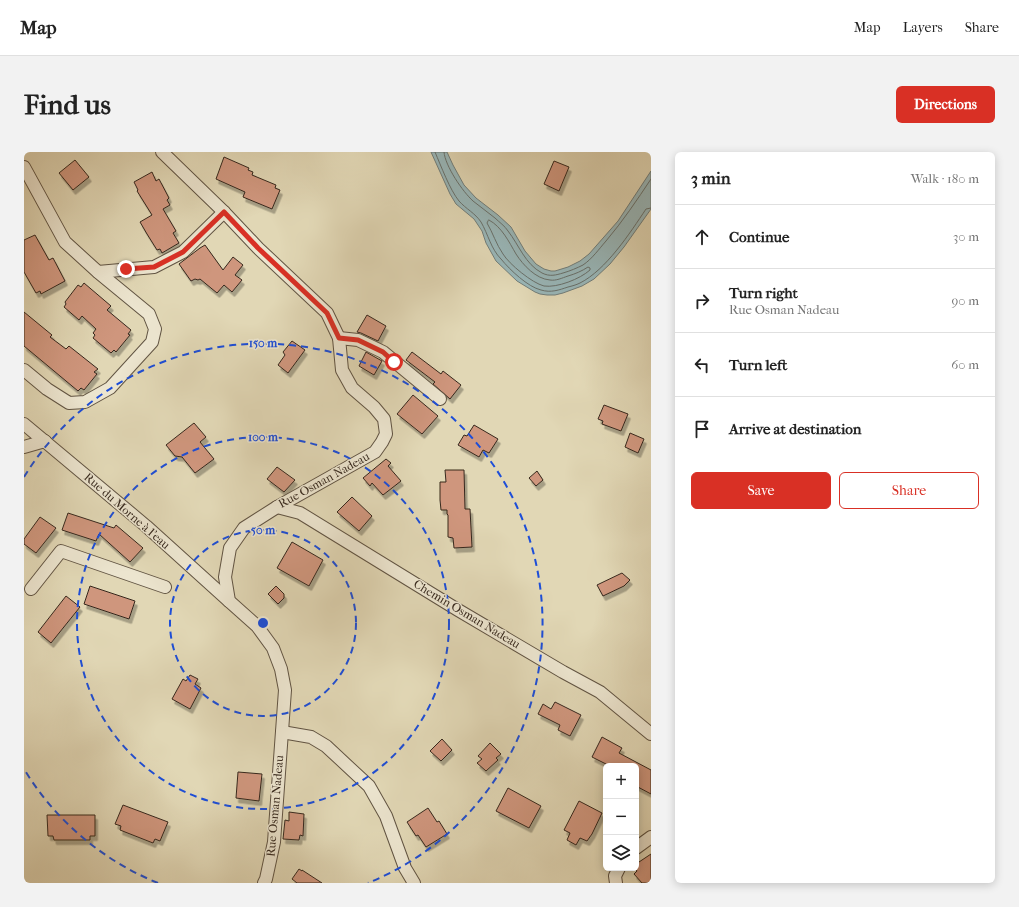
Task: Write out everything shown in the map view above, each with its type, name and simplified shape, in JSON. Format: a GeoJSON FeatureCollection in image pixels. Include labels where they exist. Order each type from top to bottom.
{"type":"FeatureCollection","features":[{"type":"Feature","properties":{"kind":"street","name":"Rue Osman Nadeau"},"geometry":{"type":"LineString","coordinates":[[162,152],[224,212],[258,248],[327,313],[339,338],[342,370],[352,388],[374,407],[384,419],[386,434],[375,452],[277,507],[244,528],[230,548],[225,577],[229,601],[257,626],[273,648],[281,669],[285,690],[274,842],[264,883]]}},
{"type":"Feature","properties":{"kind":"street"},"geometry":{"type":"LineString","coordinates":[[24,167],[65,242],[98,272],[149,314],[155,330],[152,342],[110,388],[85,402],[68,403],[47,389],[24,370]]}},
{"type":"Feature","properties":{"kind":"street"},"geometry":{"type":"LineString","coordinates":[[98,272],[154,267],[183,252],[224,212]]}},
{"type":"Feature","properties":{"kind":"street"},"geometry":{"type":"LineString","coordinates":[[339,338],[358,340],[383,352],[440,398]]}},
{"type":"Feature","properties":{"kind":"street","name":"Rue du Morne à l'eau"},"geometry":{"type":"LineString","coordinates":[[24,424],[146,526],[229,601]]}},
{"type":"Feature","properties":{"kind":"street"},"geometry":{"type":"LineString","coordinates":[[24,447],[45,441]]}},
{"type":"Feature","properties":{"kind":"street","name":"Chemin Osman Nadeau"},"geometry":{"type":"LineString","coordinates":[[277,507],[300,513],[471,618],[600,692],[651,734]]}},
{"type":"Feature","properties":{"kind":"street"},"geometry":{"type":"LineString","coordinates":[[31,589],[61,551],[165,587]]}},
{"type":"Feature","properties":{"kind":"street"},"geometry":{"type":"LineString","coordinates":[[282,732],[311,737],[326,746],[369,786],[386,816],[405,868],[414,883]]}},
{"type":"Feature","properties":{"kind":"street"},"geometry":{"type":"LineString","coordinates":[[639,846],[651,837]]}},
{"type":"Feature","properties":{"kind":"street"},"geometry":{"type":"LineString","coordinates":[[616,883],[615,876],[617,871]]}},
{"type":"Feature","properties":{"kind":"water"},"geometry":{"type":"Polygon","coordinates":[[[431,152],[447,152],[464,185],[476,198],[511,227],[525,251],[536,264],[551,271],[568,267],[580,261],[589,254],[618,221],[651,171],[651,209],[624,247],[610,264],[594,279],[582,286],[563,293],[555,295],[540,294],[517,281],[496,261],[486,243],[482,231],[474,219],[456,204],[450,194],[431,152]]]}},
{"type":"Feature","properties":{"kind":"building"},"geometry":{"type":"Polygon","coordinates":[[[224,157],[249,168],[248,170],[253,172],[252,175],[276,185],[275,188],[280,190],[272,209],[243,197],[245,192],[216,179],[224,157]]]}},
{"type":"Feature","properties":{"kind":"building"},"geometry":{"type":"Polygon","coordinates":[[[75,160],[89,177],[73,190],[59,173],[75,160]]]}},
{"type":"Feature","properties":{"kind":"building"},"geometry":{"type":"Polygon","coordinates":[[[554,161],[569,167],[559,191],[544,184],[554,161]]]}},
{"type":"Feature","properties":{"kind":"building"},"geometry":{"type":"Polygon","coordinates":[[[152,172],[156,181],[159,179],[169,198],[167,200],[170,205],[163,209],[176,231],[173,233],[179,243],[162,253],[160,249],[157,250],[140,222],[152,215],[137,191],[138,190],[134,182],[152,172]]]}},
{"type":"Feature","properties":{"kind":"building"},"geometry":{"type":"Polygon","coordinates":[[[35,235],[49,260],[53,258],[65,281],[41,294],[40,291],[36,293],[24,272],[24,240],[35,235]]]}},
{"type":"Feature","properties":{"kind":"building"},"geometry":{"type":"Polygon","coordinates":[[[205,245],[223,270],[233,257],[243,265],[235,275],[242,280],[232,292],[224,285],[217,293],[200,279],[191,281],[179,264],[205,245]]]}},
{"type":"Feature","properties":{"kind":"building"},"geometry":{"type":"Polygon","coordinates":[[[84,283],[111,306],[107,310],[131,330],[128,334],[130,335],[116,352],[114,350],[111,353],[93,338],[95,335],[93,333],[96,329],[82,316],[79,320],[64,307],[66,304],[65,302],[78,285],[81,287],[84,283]]]}},
{"type":"Feature","properties":{"kind":"building"},"geometry":{"type":"Polygon","coordinates":[[[24,312],[52,335],[50,337],[66,349],[69,346],[98,369],[94,372],[97,374],[84,390],[81,388],[78,391],[24,346],[24,312]]]}},
{"type":"Feature","properties":{"kind":"building"},"geometry":{"type":"Polygon","coordinates":[[[367,315],[386,326],[378,341],[357,332],[367,315]]]}},
{"type":"Feature","properties":{"kind":"building"},"geometry":{"type":"Polygon","coordinates":[[[292,341],[305,350],[288,373],[278,365],[285,355],[283,352],[292,341]]]}},
{"type":"Feature","properties":{"kind":"building"},"geometry":{"type":"Polygon","coordinates":[[[366,352],[382,361],[374,375],[359,366],[366,352]]]}},
{"type":"Feature","properties":{"kind":"building"},"geometry":{"type":"Polygon","coordinates":[[[412,352],[441,374],[443,371],[461,385],[450,399],[433,384],[435,382],[406,360],[412,352]]]}},
{"type":"Feature","properties":{"kind":"building"},"geometry":{"type":"Polygon","coordinates":[[[413,395],[438,416],[422,434],[397,414],[413,395]]]}},
{"type":"Feature","properties":{"kind":"building"},"geometry":{"type":"Polygon","coordinates":[[[604,405],[628,414],[621,431],[602,424],[603,421],[598,419],[604,405]]]}},
{"type":"Feature","properties":{"kind":"building"},"geometry":{"type":"Polygon","coordinates":[[[194,423],[206,437],[200,442],[214,459],[195,473],[182,457],[175,456],[166,445],[194,423]]]}},
{"type":"Feature","properties":{"kind":"building"},"geometry":{"type":"Polygon","coordinates":[[[474,425],[498,439],[489,453],[483,450],[479,457],[458,445],[464,435],[467,436],[474,425]]]}},
{"type":"Feature","properties":{"kind":"building"},"geometry":{"type":"Polygon","coordinates":[[[630,433],[644,439],[638,453],[625,447],[630,433]]]}},
{"type":"Feature","properties":{"kind":"building"},"geometry":{"type":"Polygon","coordinates":[[[386,459],[391,463],[388,466],[401,481],[383,495],[372,483],[370,486],[363,478],[386,459]]]}},
{"type":"Feature","properties":{"kind":"building"},"geometry":{"type":"Polygon","coordinates":[[[277,467],[295,480],[284,492],[267,479],[277,467]]]}},
{"type":"Feature","properties":{"kind":"building"},"geometry":{"type":"Polygon","coordinates":[[[445,470],[464,470],[465,509],[470,509],[472,547],[454,548],[453,538],[448,537],[447,510],[441,510],[440,500],[440,482],[446,482],[445,470]]]}},
{"type":"Feature","properties":{"kind":"building"},"geometry":{"type":"Polygon","coordinates":[[[537,471],[543,480],[536,486],[529,478],[537,471]]]}},
{"type":"Feature","properties":{"kind":"building"},"geometry":{"type":"Polygon","coordinates":[[[352,497],[372,516],[359,531],[337,512],[352,497]]]}},
{"type":"Feature","properties":{"kind":"building"},"geometry":{"type":"Polygon","coordinates":[[[68,513],[114,528],[116,525],[143,548],[130,562],[99,534],[96,541],[62,530],[68,513]]]}},
{"type":"Feature","properties":{"kind":"building"},"geometry":{"type":"Polygon","coordinates":[[[40,517],[56,528],[36,553],[24,544],[24,539],[40,517]]]}},
{"type":"Feature","properties":{"kind":"building"},"geometry":{"type":"Polygon","coordinates":[[[292,542],[323,560],[309,586],[277,568],[292,542]]]}},
{"type":"Feature","properties":{"kind":"building"},"geometry":{"type":"Polygon","coordinates":[[[622,573],[630,580],[624,586],[603,596],[597,585],[622,573]]]}},
{"type":"Feature","properties":{"kind":"building"},"geometry":{"type":"Polygon","coordinates":[[[90,586],[135,601],[129,619],[84,604],[90,586]]]}},
{"type":"Feature","properties":{"kind":"building"},"geometry":{"type":"Polygon","coordinates":[[[276,586],[284,594],[284,598],[278,604],[268,594],[276,586]]]}},
{"type":"Feature","properties":{"kind":"building"},"geometry":{"type":"Polygon","coordinates":[[[66,596],[80,607],[51,643],[38,632],[66,596]]]}},
{"type":"Feature","properties":{"kind":"building"},"geometry":{"type":"Polygon","coordinates":[[[190,675],[198,679],[195,684],[201,688],[190,709],[172,699],[183,679],[186,681],[190,675]]]}},
{"type":"Feature","properties":{"kind":"building"},"geometry":{"type":"Polygon","coordinates":[[[555,702],[581,715],[570,736],[558,730],[560,725],[538,714],[543,704],[551,709],[555,702]]]}},
{"type":"Feature","properties":{"kind":"building"},"geometry":{"type":"Polygon","coordinates":[[[602,737],[622,748],[619,753],[638,763],[604,763],[592,757],[602,737]]]}},
{"type":"Feature","properties":{"kind":"building"},"geometry":{"type":"Polygon","coordinates":[[[442,739],[452,750],[441,761],[430,751],[442,739]]]}},
{"type":"Feature","properties":{"kind":"building"},"geometry":{"type":"Polygon","coordinates":[[[490,743],[501,754],[496,758],[498,760],[486,771],[477,763],[482,759],[478,756],[490,743]]]}},
{"type":"Feature","properties":{"kind":"building"},"geometry":{"type":"Polygon","coordinates":[[[639,764],[651,770],[651,794],[639,788],[639,764]]]}},
{"type":"Feature","properties":{"kind":"building"},"geometry":{"type":"Polygon","coordinates":[[[238,772],[262,774],[259,801],[236,798],[238,772]]]}},
{"type":"Feature","properties":{"kind":"building"},"geometry":{"type":"Polygon","coordinates":[[[508,788],[541,806],[529,828],[496,811],[508,788]]]}},
{"type":"Feature","properties":{"kind":"building"},"geometry":{"type":"Polygon","coordinates":[[[579,801],[602,813],[587,841],[580,838],[576,845],[567,840],[570,833],[564,830],[579,801]]]}},
{"type":"Feature","properties":{"kind":"building"},"geometry":{"type":"Polygon","coordinates":[[[123,805],[168,822],[160,841],[155,839],[153,843],[120,830],[121,826],[115,824],[123,805]]]}},
{"type":"Feature","properties":{"kind":"building"},"geometry":{"type":"Polygon","coordinates":[[[428,808],[437,822],[439,821],[447,834],[426,847],[418,835],[416,836],[407,822],[428,808]]]}},
{"type":"Feature","properties":{"kind":"building"},"geometry":{"type":"Polygon","coordinates":[[[289,812],[304,814],[303,836],[300,835],[299,840],[283,839],[285,820],[289,821],[289,812]]]}},
{"type":"Feature","properties":{"kind":"building"},"geometry":{"type":"Polygon","coordinates":[[[47,815],[95,815],[95,836],[90,836],[90,840],[54,840],[53,836],[48,836],[47,815]]]}},
{"type":"Feature","properties":{"kind":"building"},"geometry":{"type":"Polygon","coordinates":[[[651,854],[651,883],[642,883],[634,874],[639,871],[639,862],[651,854]]]}},
{"type":"Feature","properties":{"kind":"building"},"geometry":{"type":"Polygon","coordinates":[[[299,869],[322,883],[297,883],[292,879],[299,869]]]}},
{"type":"Feature","properties":{"kind":"route"},"geometry":{"type":"LineString","coordinates":[[126,269],[154,267],[183,252],[224,212],[258,248],[327,313],[339,338],[358,340],[383,352],[394,362]]}}]}
